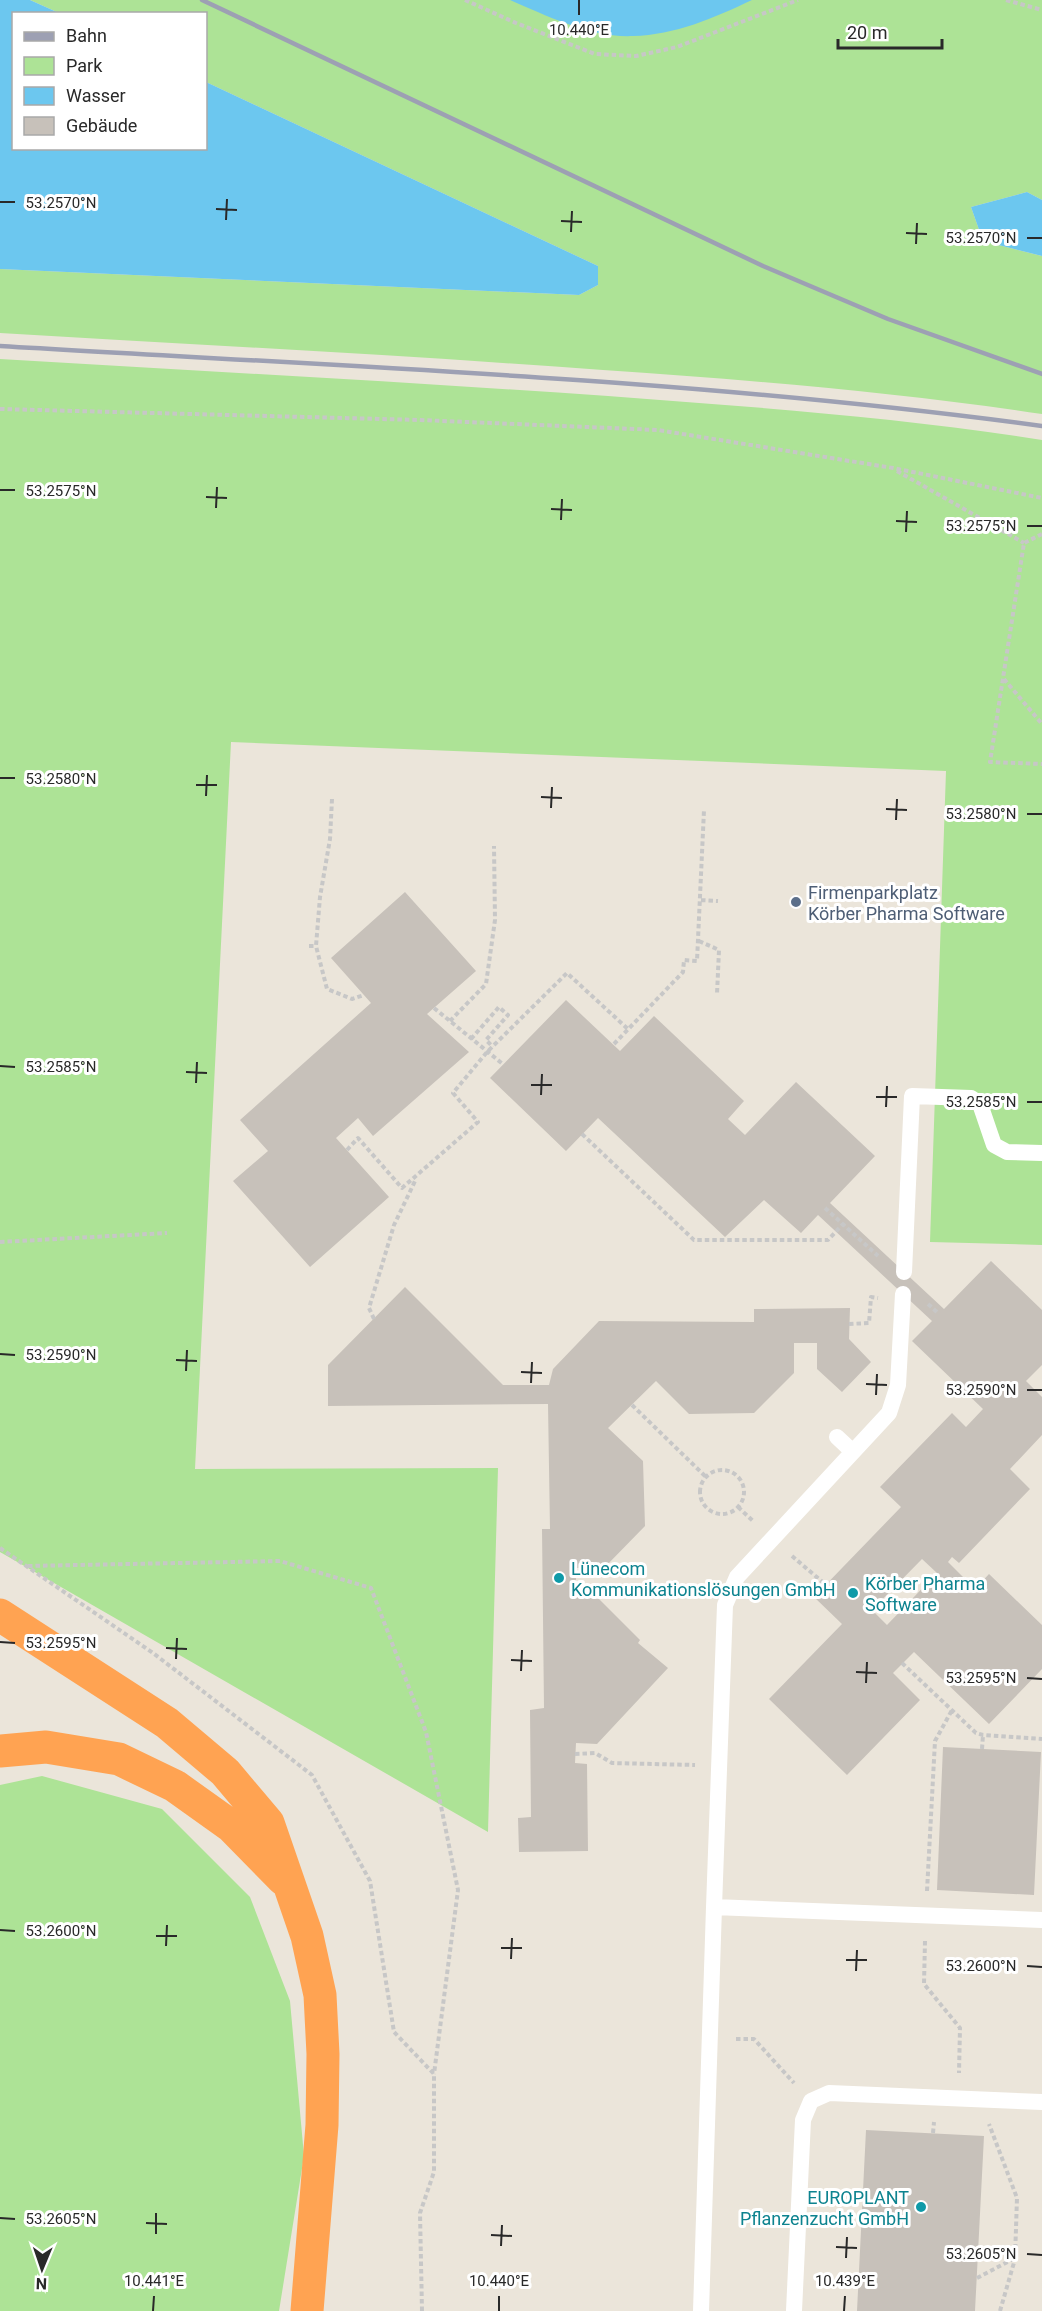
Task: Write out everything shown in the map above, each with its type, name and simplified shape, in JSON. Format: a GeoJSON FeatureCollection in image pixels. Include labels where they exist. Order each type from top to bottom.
{"type":"FeatureCollection","features":[{"type":"Feature","properties":{"kind":"highway"},"geometry":{"type":"LineString","coordinates":[[0,1615],[167,1723],[225,1772],[267,1823],[307,1936],[320,1995],[323,2054],[322,2125],[307,2311]]}},
{"type":"Feature","properties":{"kind":"highway"},"geometry":{"type":"LineString","coordinates":[[0,1751],[46,1747],[119,1759],[175,1786],[231,1827],[286,1882]]}},
{"type":"Feature","properties":{"kind":"highway"},"geometry":{"type":"LineString","coordinates":[[311,2269],[322,2311]]}},
{"type":"Feature","properties":{"kind":"lane"},"geometry":{"type":"LineString","coordinates":[[904,1272],[912,1096],[971,1098],[980,1104],[994,1145],[1007,1152],[1042,1153]]}},
{"type":"Feature","properties":{"kind":"lane"},"geometry":{"type":"LineString","coordinates":[[701,2311],[725,1605],[737,1577],[889,1413],[898,1385],[903,1294]]}},
{"type":"Feature","properties":{"kind":"lane"},"geometry":{"type":"LineString","coordinates":[[837,1437],[853,1452]]}},
{"type":"Feature","properties":{"kind":"lane"},"geometry":{"type":"LineString","coordinates":[[714,1907],[1042,1920]]}},
{"type":"Feature","properties":{"kind":"lane"},"geometry":{"type":"LineString","coordinates":[[794,2311],[803,2120],[811,2101],[829,2093],[1042,2102]]}},
{"type":"Feature","properties":{"kind":"path"},"geometry":{"type":"LineString","coordinates":[[465,0],[595,54],[636,56],[677,47],[798,0]]}},
{"type":"Feature","properties":{"kind":"path"},"geometry":{"type":"LineString","coordinates":[[1006,0],[1042,10]]}},
{"type":"Feature","properties":{"kind":"path"},"geometry":{"type":"LineString","coordinates":[[0,409],[420,420],[658,430],[893,468],[1042,498]]}},
{"type":"Feature","properties":{"kind":"path"},"geometry":{"type":"LineString","coordinates":[[893,468],[1024,543]]}},
{"type":"Feature","properties":{"kind":"path"},"geometry":{"type":"LineString","coordinates":[[1024,543],[1042,534]]}},
{"type":"Feature","properties":{"kind":"path"},"geometry":{"type":"LineString","coordinates":[[1024,543],[990,762],[1042,764]]}},
{"type":"Feature","properties":{"kind":"path"},"geometry":{"type":"LineString","coordinates":[[1004,679],[1042,724]]}},
{"type":"Feature","properties":{"kind":"path"},"geometry":{"type":"LineString","coordinates":[[332,799],[330,839],[320,897],[316,946],[327,989],[352,999],[364,995]]}},
{"type":"Feature","properties":{"kind":"path"},"geometry":{"type":"LineString","coordinates":[[614,1044],[683,972],[684,960],[697,961],[704,810]]}},
{"type":"Feature","properties":{"kind":"path"},"geometry":{"type":"LineString","coordinates":[[450,1021],[486,984],[495,920],[494,846]]}},
{"type":"Feature","properties":{"kind":"path"},"geometry":{"type":"LineString","coordinates":[[701,900],[718,901]]}},
{"type":"Feature","properties":{"kind":"path"},"geometry":{"type":"LineString","coordinates":[[699,941],[719,950],[717,994]]}},
{"type":"Feature","properties":{"kind":"path"},"geometry":{"type":"LineString","coordinates":[[309,946],[316,946]]}},
{"type":"Feature","properties":{"kind":"path"},"geometry":{"type":"LineString","coordinates":[[347,1150],[358,1138],[402,1188],[416,1177],[478,1122],[453,1093],[487,1052],[567,974],[629,1030]]}},
{"type":"Feature","properties":{"kind":"path"},"geometry":{"type":"LineString","coordinates":[[471,1039],[499,1007],[508,1015],[486,1040],[493,1047]]}},
{"type":"Feature","properties":{"kind":"path"},"geometry":{"type":"LineString","coordinates":[[434,1008],[504,1065]]}},
{"type":"Feature","properties":{"kind":"path"},"geometry":{"type":"LineString","coordinates":[[582,1134],[694,1240],[828,1239],[843,1224]]}},
{"type":"Feature","properties":{"kind":"path"},"geometry":{"type":"LineString","coordinates":[[374,1319],[369,1308],[394,1225],[416,1177]]}},
{"type":"Feature","properties":{"kind":"path"},"geometry":{"type":"LineString","coordinates":[[825,1208],[886,1263]]}},
{"type":"Feature","properties":{"kind":"path"},"geometry":{"type":"LineString","coordinates":[[0,1242],[167,1233]]}},
{"type":"Feature","properties":{"kind":"path"},"geometry":{"type":"LineString","coordinates":[[632,1405],[705,1476]]}},
{"type":"Feature","properties":{"kind":"path"},"geometry":{"type":"LineString","coordinates":[[721,1469],[737,1475],[744,1491],[738,1507],[722,1514],[706,1508],[699,1492],[705,1476],[721,1469]]}},
{"type":"Feature","properties":{"kind":"path"},"geometry":{"type":"LineString","coordinates":[[26,1566],[280,1562],[371,1588],[426,1732],[458,1890],[434,2074]]}},
{"type":"Feature","properties":{"kind":"path"},"geometry":{"type":"LineString","coordinates":[[902,1663],[976,1733],[1042,1739]]}},
{"type":"Feature","properties":{"kind":"path"},"geometry":{"type":"LineString","coordinates":[[982,1749],[983,1735]]}},
{"type":"Feature","properties":{"kind":"path"},"geometry":{"type":"LineString","coordinates":[[575,1754],[595,1753],[612,1763],[681,1768],[719,1765]]}},
{"type":"Feature","properties":{"kind":"path"},"geometry":{"type":"LineString","coordinates":[[710,2038],[754,2039],[811,2101]]}},
{"type":"Feature","properties":{"kind":"path"},"geometry":{"type":"LineString","coordinates":[[990,2100],[989,2124],[1017,2198],[1015,2258],[1000,2311]]}},
{"type":"Feature","properties":{"kind":"path"},"geometry":{"type":"LineString","coordinates":[[977,2278],[1015,2258]]}},
{"type":"Feature","properties":{"kind":"green space"},"geometry":{"type":"Polygon","coordinates":[[[30,0],[1042,0],[1042,200],[1027,192],[971,207],[983,241],[1042,256],[1042,414],[878,393],[713,378],[0,333],[0,269],[579,295],[598,285],[598,266],[207,82],[207,12],[57,12],[30,0]]]}},
{"type":"Feature","properties":{"kind":"green space"},"geometry":{"type":"Polygon","coordinates":[[[0,359],[717,404],[880,419],[1042,440],[1042,1245],[930,1242],[946,771],[231,742],[195,1469],[498,1468],[488,1832],[0,1552],[0,359]]]}},
{"type":"Feature","properties":{"kind":"green space"},"geometry":{"type":"Polygon","coordinates":[[[42,1776],[162,1809],[250,1897],[290,2001],[304,2156],[279,2311],[0,2311],[0,1785],[42,1776]]]}},
{"type":"Feature","properties":{"kind":"water"},"geometry":{"type":"Polygon","coordinates":[[[0,0],[30,0],[57,12],[12,12],[12,150],[207,150],[207,82],[598,266],[598,285],[579,295],[0,269],[0,0]]]}},
{"type":"Feature","properties":{"kind":"water"},"geometry":{"type":"Polygon","coordinates":[[[510,0],[752,0],[679,29],[649,35],[617,36],[586,30],[510,0]]]}},
{"type":"Feature","properties":{"kind":"water"},"geometry":{"type":"Polygon","coordinates":[[[1027,192],[1042,200],[1042,256],[983,241],[971,207],[1027,192]]]}},
{"type":"Feature","properties":{"kind":"building"},"geometry":{"type":"Polygon","coordinates":[[[405,892],[476,971],[427,1014],[469,1052],[373,1136],[358,1118],[336,1138],[389,1197],[310,1267],[233,1181],[268,1151],[240,1120],[371,1003],[331,958],[405,892]]]}},
{"type":"Feature","properties":{"kind":"building"},"geometry":{"type":"Polygon","coordinates":[[[566,1000],[620,1051],[654,1016],[744,1101],[728,1119],[745,1135],[796,1082],[875,1156],[830,1203],[944,1309],[991,1261],[1042,1310],[1042,1365],[1026,1381],[1042,1397],[1042,1435],[1010,1469],[1030,1489],[959,1563],[952,1557],[948,1562],[975,1589],[989,1574],[1042,1625],[1042,1669],[989,1724],[914,1652],[893,1673],[920,1700],[847,1775],[769,1699],[842,1624],[814,1597],[901,1507],[880,1487],[952,1413],[966,1427],[983,1409],[912,1341],[932,1321],[818,1215],[801,1233],[764,1200],[725,1237],[598,1118],[566,1151],[490,1078],[566,1000]],[[922,1559],[872,1610],[887,1625],[937,1573],[922,1559]]]}},
{"type":"Feature","properties":{"kind":"building","name":"Lünecom Kommunikationslösungen GmbH"},"geometry":{"type":"Polygon","coordinates":[[[405,1287],[503,1385],[549,1385],[553,1369],[599,1321],[754,1322],[754,1309],[850,1308],[849,1339],[871,1362],[842,1392],[817,1369],[817,1343],[794,1343],[794,1373],[754,1413],[689,1414],[656,1381],[608,1428],[643,1461],[645,1526],[605,1567],[576,1568],[576,1587],[587,1587],[640,1640],[638,1643],[668,1668],[597,1744],[576,1743],[575,1763],[587,1764],[588,1851],[519,1852],[518,1818],[531,1817],[530,1710],[544,1708],[542,1529],[550,1529],[548,1404],[328,1406],[328,1365],[405,1287]]]}},
{"type":"Feature","properties":{"kind":"building"},"geometry":{"type":"Polygon","coordinates":[[[943,1747],[1041,1752],[1034,1895],[937,1890],[943,1747]]]}},
{"type":"Feature","properties":{"kind":"building","name":"EUROPLANT Pflanzenzucht GmbH"},"geometry":{"type":"Polygon","coordinates":[[[866,2130],[984,2136],[975,2311],[857,2311],[866,2130]]]}},
{"type":"Feature","properties":{"kind":"railway"},"geometry":{"type":"LineString","coordinates":[[202,0],[763,266],[888,319],[1042,374]]}},
{"type":"Feature","properties":{"kind":"railway"},"geometry":{"type":"LineString","coordinates":[[0,346],[522,376],[783,397],[1042,426]]}},
{"type":"Feature","properties":{"kind":"place","name":"Firmenparkplatz Körber Pharma Software"},"geometry":{"type":"Point","coordinates":[796,902]}},
{"type":"Feature","properties":{"kind":"place","name":"Lünecom Kommunikationslösungen GmbH"},"geometry":{"type":"Point","coordinates":[559,1578]}},
{"type":"Feature","properties":{"kind":"place","name":"Körber Pharma Software"},"geometry":{"type":"Point","coordinates":[853,1593]}},
{"type":"Feature","properties":{"kind":"place","name":"EUROPLANT Pflanzenzucht GmbH"},"geometry":{"type":"Point","coordinates":[921,2207]}}]}
